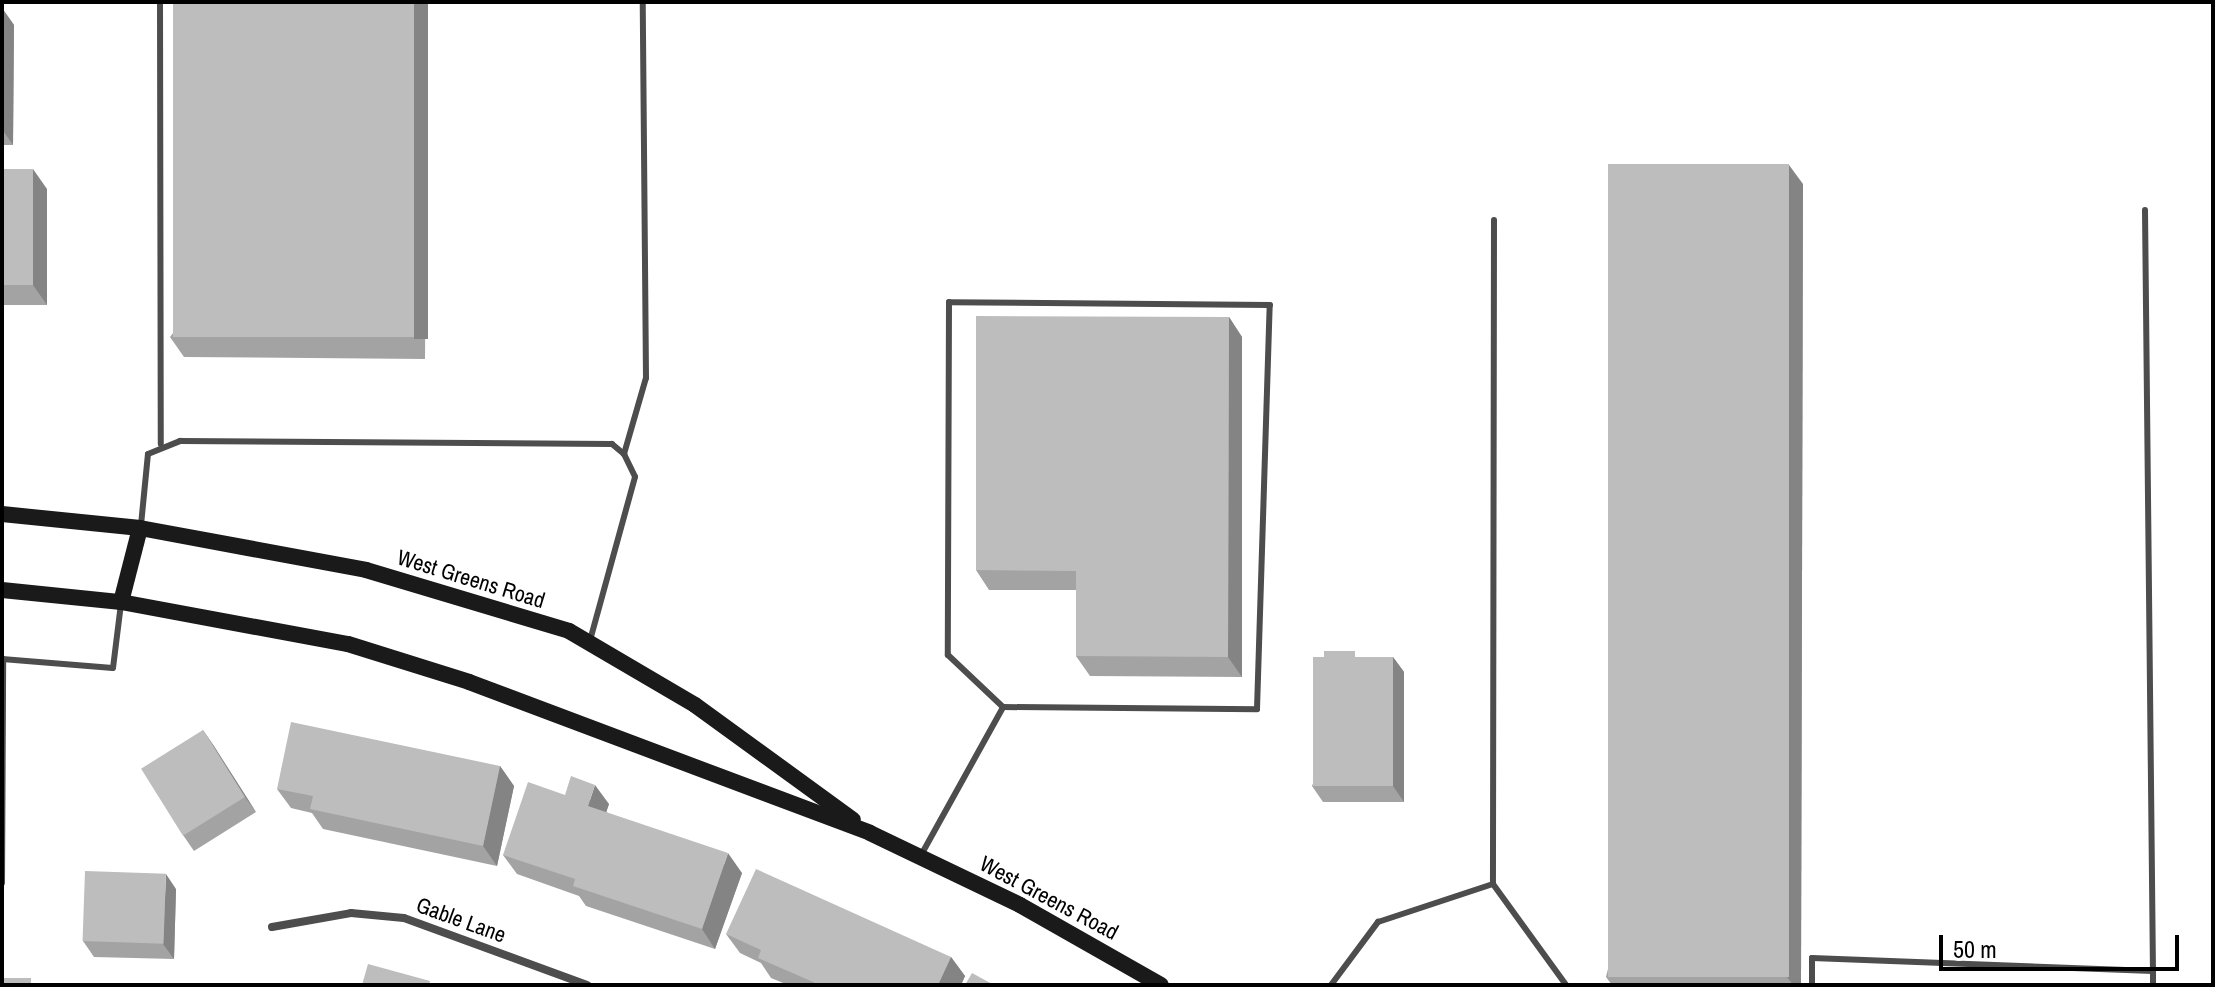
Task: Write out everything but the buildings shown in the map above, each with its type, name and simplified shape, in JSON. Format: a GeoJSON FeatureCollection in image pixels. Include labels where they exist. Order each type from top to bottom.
{"type":"FeatureCollection","features":[{"type":"Feature","properties":{"kind":"main road","name":"West Greens Road"},"geometry":{"type":"LineString","coordinates":[[2,514],[140,528],[366,570],[569,631],[695,705],[870,833]]}},
{"type":"Feature","properties":{"kind":"main road"},"geometry":{"type":"LineString","coordinates":[[121,602],[140,528]]}},
{"type":"Feature","properties":{"kind":"main road","name":"West Greens Road"},"geometry":{"type":"LineString","coordinates":[[2,590],[121,602],[348,644],[469,682],[870,833],[1020,905],[1161,985]]}},
{"type":"Feature","properties":{"kind":"street","name":"Gable Lane"},"geometry":{"type":"LineString","coordinates":[[272,927],[351,913],[404,918],[587,985]]}},
{"type":"Feature","properties":{"kind":"lane"},"geometry":{"type":"LineString","coordinates":[[160,2],[161,444]]}},
{"type":"Feature","properties":{"kind":"lane"},"geometry":{"type":"LineString","coordinates":[[624,454],[646,378],[643,2]]}},
{"type":"Feature","properties":{"kind":"lane"},"geometry":{"type":"LineString","coordinates":[[2145,210],[2153,985]]}},
{"type":"Feature","properties":{"kind":"lane"},"geometry":{"type":"LineString","coordinates":[[1494,220],[1493,884],[1566,985]]}},
{"type":"Feature","properties":{"kind":"lane"},"geometry":{"type":"LineString","coordinates":[[949,302],[1270,305],[1257,709],[1003,707],[948,655],[949,302]]}},
{"type":"Feature","properties":{"kind":"lane"},"geometry":{"type":"LineString","coordinates":[[140,528],[148,454],[161,444],[612,444],[624,454],[635,477],[589,643]]}},
{"type":"Feature","properties":{"kind":"lane"},"geometry":{"type":"LineString","coordinates":[[2,883],[2,659],[113,668],[121,602]]}},
{"type":"Feature","properties":{"kind":"lane"},"geometry":{"type":"LineString","coordinates":[[920,857],[1003,707]]}},
{"type":"Feature","properties":{"kind":"lane"},"geometry":{"type":"LineString","coordinates":[[1331,985],[1378,922],[1493,884]]}},
{"type":"Feature","properties":{"kind":"lane"},"geometry":{"type":"LineString","coordinates":[[1812,985],[1812,958],[2153,971]]}}]}
